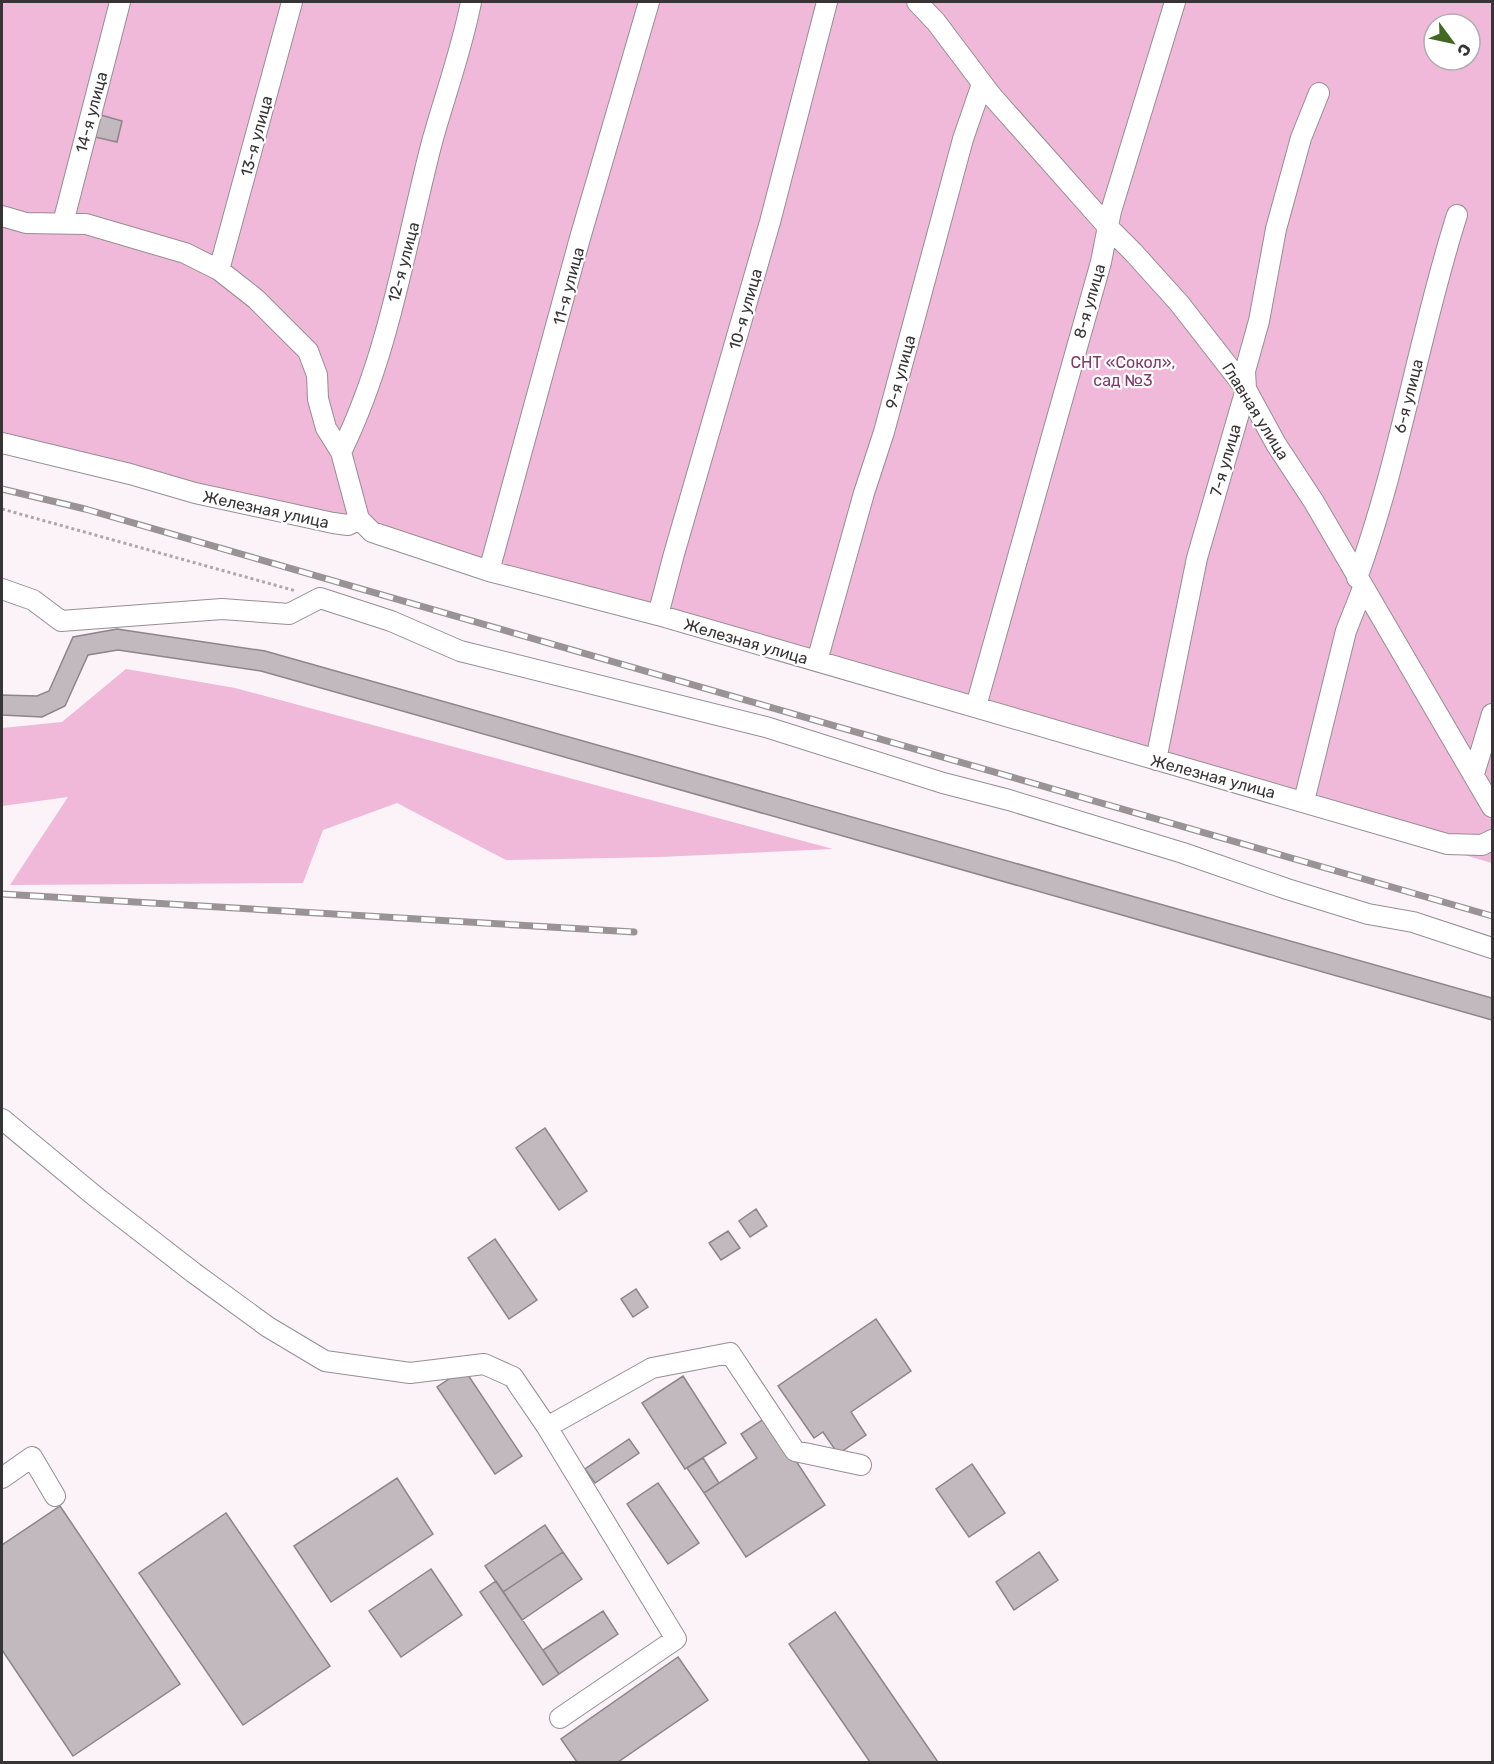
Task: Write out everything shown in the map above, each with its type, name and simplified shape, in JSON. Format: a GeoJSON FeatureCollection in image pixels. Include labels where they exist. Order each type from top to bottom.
{"type":"FeatureCollection","features":[{"type":"Feature","properties":{"kind":"street","name":"14-я улица"},"geometry":{"type":"LineString","coordinates":[[63,223],[120,2]]}},
{"type":"Feature","properties":{"kind":"street","name":"13-я улица"},"geometry":{"type":"LineString","coordinates":[[219,270],[292,2]]}},
{"type":"Feature","properties":{"kind":"street","name":"12-я улица"},"geometry":{"type":"LineString","coordinates":[[341,452],[356,421],[378,356],[410,241],[432,143],[471,2]]}},
{"type":"Feature","properties":{"kind":"street","name":"11-я улица"},"geometry":{"type":"LineString","coordinates":[[489,571],[580,238],[649,2]]}},
{"type":"Feature","properties":{"kind":"street","name":"10-я улица"},"geometry":{"type":"LineString","coordinates":[[658,615],[770,222],[827,2]]}},
{"type":"Feature","properties":{"kind":"street","name":"Главная улица"},"geometry":{"type":"LineString","coordinates":[[917,2],[936,22],[982,84],[1108,227],[1179,303],[1246,389],[1276,444],[1314,502],[1492,807]]}},
{"type":"Feature","properties":{"kind":"street","name":"8-я улица"},"geometry":{"type":"LineString","coordinates":[[976,706],[1101,262],[1108,227],[1175,2]]}},
{"type":"Feature","properties":{"kind":"street","name":"9-я улица"},"geometry":{"type":"LineString","coordinates":[[817,661],[864,493],[884,432],[963,139],[982,84]]}},
{"type":"Feature","properties":{"kind":"street","name":"7-я улица"},"geometry":{"type":"LineString","coordinates":[[1156,760],[1197,558],[1246,389],[1245,371],[1259,321],[1276,229],[1301,138],[1319,93]]}},
{"type":"Feature","properties":{"kind":"street","name":"6-я улица"},"geometry":{"type":"LineString","coordinates":[[1304,801],[1438,274],[1457,214]]}},
{"type":"Feature","properties":{"kind":"street"},"geometry":{"type":"LineString","coordinates":[[2,216],[26,223],[86,224],[185,253],[219,270],[256,299],[308,351],[316,375],[318,399],[327,428],[341,452],[359,519]]}},
{"type":"Feature","properties":{"kind":"street","name":"Железная улица"},"geometry":{"type":"LineString","coordinates":[[2,443],[129,474],[195,493],[321,521],[348,525],[359,519],[372,532],[489,571],[658,615],[1447,844],[1482,845],[1492,840]]}},
{"type":"Feature","properties":{"kind":"street"},"geometry":{"type":"LineString","coordinates":[[2,589],[33,600],[61,621],[222,609],[289,614],[320,598],[391,621],[460,651],[766,727],[943,783],[1009,800],[1183,853],[1356,911],[1413,922],[1492,948]]}},
{"type":"Feature","properties":{"kind":"street"},"geometry":{"type":"LineString","coordinates":[[1474,774],[1492,714]]}},
{"type":"Feature","properties":{"kind":"street"},"geometry":{"type":"LineString","coordinates":[[2,1119],[96,1197],[194,1273],[268,1327],[325,1361],[410,1373],[484,1364],[513,1377],[547,1426],[676,1639],[560,1718]]}},
{"type":"Feature","properties":{"kind":"street"},"geometry":{"type":"LineString","coordinates":[[547,1426],[652,1368],[730,1353],[795,1451],[861,1464]]}},
{"type":"Feature","properties":{"kind":"street"},"geometry":{"type":"LineString","coordinates":[[2,1478],[32,1457],[55,1496]]}},
{"type":"Feature","properties":{"kind":"path"},"geometry":{"type":"LineString","coordinates":[[2,508],[320,598]]}},
{"type":"Feature","properties":{"kind":"green space","name":"СНТ «Сокол», сад №3"},"geometry":{"type":"Polygon","coordinates":[[[2,2],[1492,2],[1492,863],[166,477],[2,442],[2,2]]]}},
{"type":"Feature","properties":{"kind":"green space"},"geometry":{"type":"Polygon","coordinates":[[[126,669],[235,688],[833,849],[660,857],[506,860],[397,803],[323,830],[303,883],[10,885],[68,797],[2,806],[2,728],[62,722],[126,669]]]}},
{"type":"Feature","properties":{"kind":"building"},"geometry":{"type":"Polygon","coordinates":[[[101,115],[122,121],[117,142],[95,137],[101,115]]]}},
{"type":"Feature","properties":{"kind":"building"},"geometry":{"type":"Polygon","coordinates":[[[117,629],[265,651],[1492,998],[1492,1020],[261,671],[118,650],[88,655],[65,706],[42,717],[2,715],[2,695],[37,696],[49,691],[73,637],[117,629]]]}},
{"type":"Feature","properties":{"kind":"building"},"geometry":{"type":"Polygon","coordinates":[[[545,1128],[587,1191],[559,1210],[516,1148],[545,1128]]]}},
{"type":"Feature","properties":{"kind":"building"},"geometry":{"type":"Polygon","coordinates":[[[756,1209],[767,1226],[750,1237],[739,1221],[756,1209]]]}},
{"type":"Feature","properties":{"kind":"building"},"geometry":{"type":"Polygon","coordinates":[[[728,1231],[740,1248],[721,1260],[709,1243],[728,1231]]]}},
{"type":"Feature","properties":{"kind":"building"},"geometry":{"type":"Polygon","coordinates":[[[495,1239],[537,1300],[509,1319],[468,1258],[495,1239]]]}},
{"type":"Feature","properties":{"kind":"building"},"geometry":{"type":"Polygon","coordinates":[[[636,1289],[648,1307],[633,1317],[621,1299],[636,1289]]]}},
{"type":"Feature","properties":{"kind":"building"},"geometry":{"type":"Polygon","coordinates":[[[876,1319],[911,1371],[851,1412],[866,1435],[838,1454],[823,1432],[814,1438],[778,1386],[876,1319]]]}},
{"type":"Feature","properties":{"kind":"building"},"geometry":{"type":"Polygon","coordinates":[[[464,1369],[522,1456],[495,1474],[437,1387],[464,1369]]]}},
{"type":"Feature","properties":{"kind":"building"},"geometry":{"type":"Polygon","coordinates":[[[683,1376],[726,1443],[685,1469],[642,1403],[683,1376]]]}},
{"type":"Feature","properties":{"kind":"building"},"geometry":{"type":"Polygon","coordinates":[[[767,1417],[825,1505],[746,1557],[704,1493],[757,1458],[741,1434],[767,1417]]]}},
{"type":"Feature","properties":{"kind":"building"},"geometry":{"type":"Polygon","coordinates":[[[629,1439],[639,1453],[595,1483],[585,1469],[629,1439]]]}},
{"type":"Feature","properties":{"kind":"building"},"geometry":{"type":"Polygon","coordinates":[[[703,1458],[719,1483],[704,1493],[687,1468],[703,1458]]]}},
{"type":"Feature","properties":{"kind":"building"},"geometry":{"type":"Polygon","coordinates":[[[972,1464],[1005,1513],[969,1537],[936,1489],[972,1464]]]}},
{"type":"Feature","properties":{"kind":"building"},"geometry":{"type":"Polygon","coordinates":[[[397,1478],[433,1534],[331,1602],[294,1546],[397,1478]]]}},
{"type":"Feature","properties":{"kind":"building"},"geometry":{"type":"Polygon","coordinates":[[[658,1483],[699,1543],[668,1564],[627,1504],[658,1483]]]}},
{"type":"Feature","properties":{"kind":"building"},"geometry":{"type":"Polygon","coordinates":[[[60,1506],[180,1684],[73,1756],[2,1650],[2,1545],[60,1506]]]}},
{"type":"Feature","properties":{"kind":"building"},"geometry":{"type":"Polygon","coordinates":[[[226,1513],[330,1666],[243,1725],[139,1573],[226,1513]]]}},
{"type":"Feature","properties":{"kind":"building"},"geometry":{"type":"Polygon","coordinates":[[[545,1525],[563,1552],[503,1592],[485,1566],[545,1525]]]}},
{"type":"Feature","properties":{"kind":"building"},"geometry":{"type":"Polygon","coordinates":[[[563,1552],[582,1579],[522,1620],[503,1592],[563,1552]]]}},
{"type":"Feature","properties":{"kind":"building"},"geometry":{"type":"Polygon","coordinates":[[[1039,1552],[1058,1580],[1014,1610],[996,1582],[1039,1552]]]}},
{"type":"Feature","properties":{"kind":"building"},"geometry":{"type":"Polygon","coordinates":[[[431,1569],[462,1615],[401,1657],[369,1611],[431,1569]]]}},
{"type":"Feature","properties":{"kind":"building"},"geometry":{"type":"Polygon","coordinates":[[[496,1581],[559,1674],[543,1685],[480,1592],[496,1581]]]}},
{"type":"Feature","properties":{"kind":"building"},"geometry":{"type":"Polygon","coordinates":[[[603,1611],[618,1634],[559,1674],[543,1650],[603,1611]]]}},
{"type":"Feature","properties":{"kind":"building"},"geometry":{"type":"Polygon","coordinates":[[[835,1612],[938,1762],[870,1762],[789,1644],[835,1612]]]}},
{"type":"Feature","properties":{"kind":"building"},"geometry":{"type":"Polygon","coordinates":[[[678,1657],[708,1700],[618,1762],[577,1762],[561,1739],[678,1657]]]}},
{"type":"Feature","properties":{"kind":"railway"},"geometry":{"type":"LineString","coordinates":[[2,489],[85,509],[1492,916]]}},
{"type":"Feature","properties":{"kind":"railway"},"geometry":{"type":"LineString","coordinates":[[2,894],[634,932]]}}]}
